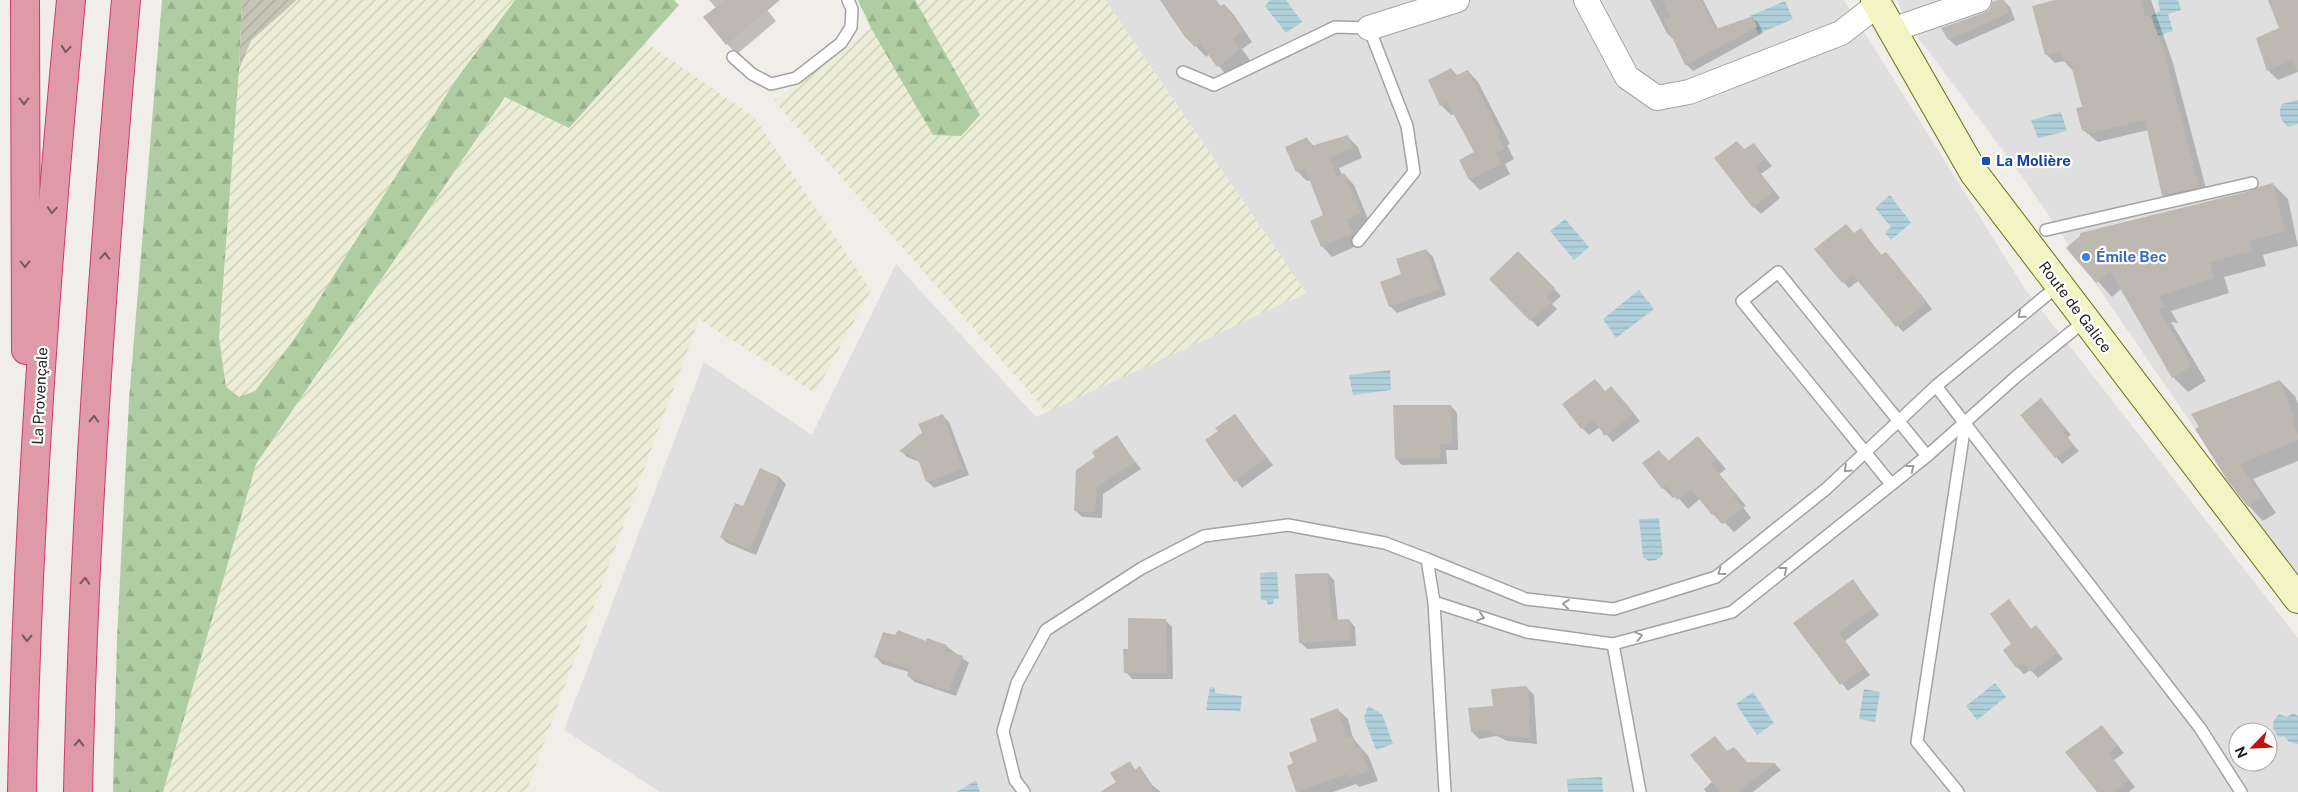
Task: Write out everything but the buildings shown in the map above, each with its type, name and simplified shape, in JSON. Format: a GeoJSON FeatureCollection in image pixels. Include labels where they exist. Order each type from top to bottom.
{"type":"FeatureCollection","features":[{"type":"Feature","properties":{"kind":"highway"},"geometry":{"type":"LineString","coordinates":[[25,0],[29,589]]}},
{"type":"Feature","properties":{"kind":"highway","name":"La Provençale"},"geometry":{"type":"LineString","coordinates":[[22,792],[29,589],[53,187],[71,0]]}},
{"type":"Feature","properties":{"kind":"highway"},"geometry":{"type":"LineString","coordinates":[[78,792],[84,594],[95,394],[109,192],[126,0]]}},
{"type":"Feature","properties":{"kind":"main road","name":"Route de Galice"},"geometry":{"type":"LineString","coordinates":[[1876,3],[1974,174],[2298,599]]}},
{"type":"Feature","properties":{"kind":"street"},"geometry":{"type":"LineString","coordinates":[[1369,28],[1457,0]]}},
{"type":"Feature","properties":{"kind":"street"},"geometry":{"type":"LineString","coordinates":[[1586,0],[1627,77],[1657,98],[1689,92],[1841,33],[1876,3]]}},
{"type":"Feature","properties":{"kind":"street"},"geometry":{"type":"LineString","coordinates":[[1892,30],[1979,0]]}},
{"type":"Feature","properties":{"kind":"lane"},"geometry":{"type":"LineString","coordinates":[[734,57],[752,74],[770,84],[796,78],[841,43],[850,27],[852,9],[848,0]]}},
{"type":"Feature","properties":{"kind":"lane"},"geometry":{"type":"LineString","coordinates":[[1184,72],[1214,85],[1334,28],[1369,28],[1407,126],[1414,172],[1358,241]]}},
{"type":"Feature","properties":{"kind":"lane"},"geometry":{"type":"LineString","coordinates":[[2046,230],[2252,183]]}},
{"type":"Feature","properties":{"kind":"lane"},"geometry":{"type":"LineString","coordinates":[[1891,484],[1742,301],[1778,272],[1927,456]]}},
{"type":"Feature","properties":{"kind":"lane"},"geometry":{"type":"LineString","coordinates":[[1024,792],[1015,780],[1003,730],[1022,674],[1046,630],[1142,568],[1204,536],[1288,525],[1386,543],[1526,599],[1614,609],[1716,576],[1826,489],[1936,386],[2059,285]]}},
{"type":"Feature","properties":{"kind":"lane"},"geometry":{"type":"LineString","coordinates":[[1434,602],[1527,632],[1612,644],[1732,612],[1927,456],[2018,375],[2087,320]]}},
{"type":"Feature","properties":{"kind":"lane"},"geometry":{"type":"LineString","coordinates":[[1936,386],[2200,728],[2241,792]]}},
{"type":"Feature","properties":{"kind":"lane"},"geometry":{"type":"LineString","coordinates":[[1958,792],[1917,742],[1965,424]]}},
{"type":"Feature","properties":{"kind":"lane"},"geometry":{"type":"LineString","coordinates":[[1427,559],[1434,602],[1445,792]]}},
{"type":"Feature","properties":{"kind":"lane"},"geometry":{"type":"LineString","coordinates":[[1612,644],[1640,792]]}},
{"type":"Feature","properties":{"kind":"shaded area"},"geometry":{"type":"Polygon","coordinates":[[[242,0],[297,0],[251,41],[239,70],[242,0]]]}},
{"type":"Feature","properties":{"kind":"shaded area"},"geometry":{"type":"Polygon","coordinates":[[[297,0],[515,0],[455,81],[295,338],[255,391],[239,398],[226,387],[219,339],[239,70],[251,41],[297,0]]]}},
{"type":"Feature","properties":{"kind":"shaded area"},"geometry":{"type":"Polygon","coordinates":[[[858,0],[1105,0],[1306,293],[1047,412],[774,101],[871,28],[858,0]]]}},
{"type":"Feature","properties":{"kind":"shaded area"},"geometry":{"type":"Polygon","coordinates":[[[1105,0],[1844,0],[2025,289],[2298,638],[2298,792],[660,792],[564,730],[704,362],[812,435],[896,264],[1036,417],[1306,293],[1105,0]]]}},
{"type":"Feature","properties":{"kind":"shaded area"},"geometry":{"type":"Polygon","coordinates":[[[1897,0],[2298,0],[2298,579],[2019,172],[1908,24],[1897,0]]]}},
{"type":"Feature","properties":{"kind":"shaded area"},"geometry":{"type":"Polygon","coordinates":[[[645,42],[754,117],[871,290],[815,393],[699,319],[526,792],[163,792],[256,464],[505,97],[569,128],[645,42]]]}},
{"type":"Feature","properties":{"kind":"green space"},"geometry":{"type":"Polygon","coordinates":[[[162,0],[242,0],[239,70],[219,338],[226,387],[239,397],[255,391],[295,338],[455,81],[515,0],[674,0],[679,5],[569,128],[505,97],[256,464],[163,792],[113,792],[117,639],[129,400],[162,0]]]}},
{"type":"Feature","properties":{"kind":"green space"},"geometry":{"type":"Polygon","coordinates":[[[858,0],[915,0],[980,115],[961,136],[933,135],[871,28],[858,0]]]}},
{"type":"Feature","properties":{"kind":"water"},"geometry":{"type":"Polygon","coordinates":[[[1270,0],[1286,0],[1302,22],[1286,33],[1265,6],[1270,0]]]}},
{"type":"Feature","properties":{"kind":"water"},"geometry":{"type":"Polygon","coordinates":[[[2158,0],[2178,0],[2181,10],[2168,14],[2173,31],[2157,36],[2151,16],[2160,11],[2158,0]]]}},
{"type":"Feature","properties":{"kind":"water"},"geometry":{"type":"Polygon","coordinates":[[[1785,1],[1793,19],[1758,34],[1750,16],[1785,1]]]}},
{"type":"Feature","properties":{"kind":"water"},"geometry":{"type":"Polygon","coordinates":[[[2298,100],[2298,124],[2288,127],[2280,116],[2282,104],[2298,100]]]}},
{"type":"Feature","properties":{"kind":"water"},"geometry":{"type":"Polygon","coordinates":[[[2061,112],[2067,131],[2038,138],[2031,120],[2061,112]]]}},
{"type":"Feature","properties":{"kind":"water"},"geometry":{"type":"Polygon","coordinates":[[[1890,195],[1911,223],[1891,240],[1885,233],[1891,227],[1875,208],[1890,195]]]}},
{"type":"Feature","properties":{"kind":"water"},"geometry":{"type":"Polygon","coordinates":[[[1565,219],[1589,247],[1574,260],[1550,231],[1565,219]]]}},
{"type":"Feature","properties":{"kind":"water"},"geometry":{"type":"Polygon","coordinates":[[[1639,290],[1654,309],[1616,338],[1603,319],[1639,290]]]}},
{"type":"Feature","properties":{"kind":"water"},"geometry":{"type":"Polygon","coordinates":[[[1390,370],[1391,390],[1353,395],[1349,375],[1390,370]]]}},
{"type":"Feature","properties":{"kind":"water"},"geometry":{"type":"Polygon","coordinates":[[[1659,518],[1663,555],[1656,560],[1649,561],[1643,557],[1639,519],[1659,518]]]}},
{"type":"Feature","properties":{"kind":"water"},"geometry":{"type":"Polygon","coordinates":[[[1277,572],[1279,599],[1274,599],[1273,604],[1268,605],[1266,600],[1261,600],[1260,573],[1277,572]]]}},
{"type":"Feature","properties":{"kind":"water"},"geometry":{"type":"Polygon","coordinates":[[[1995,683],[2006,697],[1977,720],[1966,706],[1995,683]]]}},
{"type":"Feature","properties":{"kind":"water"},"geometry":{"type":"Polygon","coordinates":[[[1210,687],[1215,688],[1215,693],[1242,696],[1240,714],[1239,711],[1206,710],[1210,687]]]}},
{"type":"Feature","properties":{"kind":"water"},"geometry":{"type":"Polygon","coordinates":[[[1864,689],[1880,692],[1875,722],[1859,719],[1864,689]]]}},
{"type":"Feature","properties":{"kind":"water"},"geometry":{"type":"Polygon","coordinates":[[[1753,692],[1774,723],[1757,735],[1736,704],[1753,692]]]}},
{"type":"Feature","properties":{"kind":"water"},"geometry":{"type":"Polygon","coordinates":[[[1368,706],[1382,714],[1393,744],[1376,750],[1364,718],[1368,706]]]}},
{"type":"Feature","properties":{"kind":"water"},"geometry":{"type":"Polygon","coordinates":[[[2294,713],[2298,716],[2298,744],[2289,742],[2284,736],[2278,736],[2278,722],[2273,722],[2274,720],[2279,714],[2287,717],[2294,713]]]}},
{"type":"Feature","properties":{"kind":"water"},"geometry":{"type":"Polygon","coordinates":[[[1602,777],[1603,792],[1568,792],[1567,779],[1602,777]]]}},
{"type":"Feature","properties":{"kind":"water"},"geometry":{"type":"Polygon","coordinates":[[[976,780],[980,792],[957,792],[976,780]]]}},
{"type":"Feature","properties":{"kind":"place","name":"La Molière"},"geometry":{"type":"Point","coordinates":[1986,161]}},
{"type":"Feature","properties":{"kind":"place","name":"Émile Bec"},"geometry":{"type":"Point","coordinates":[2086,257]}}]}
